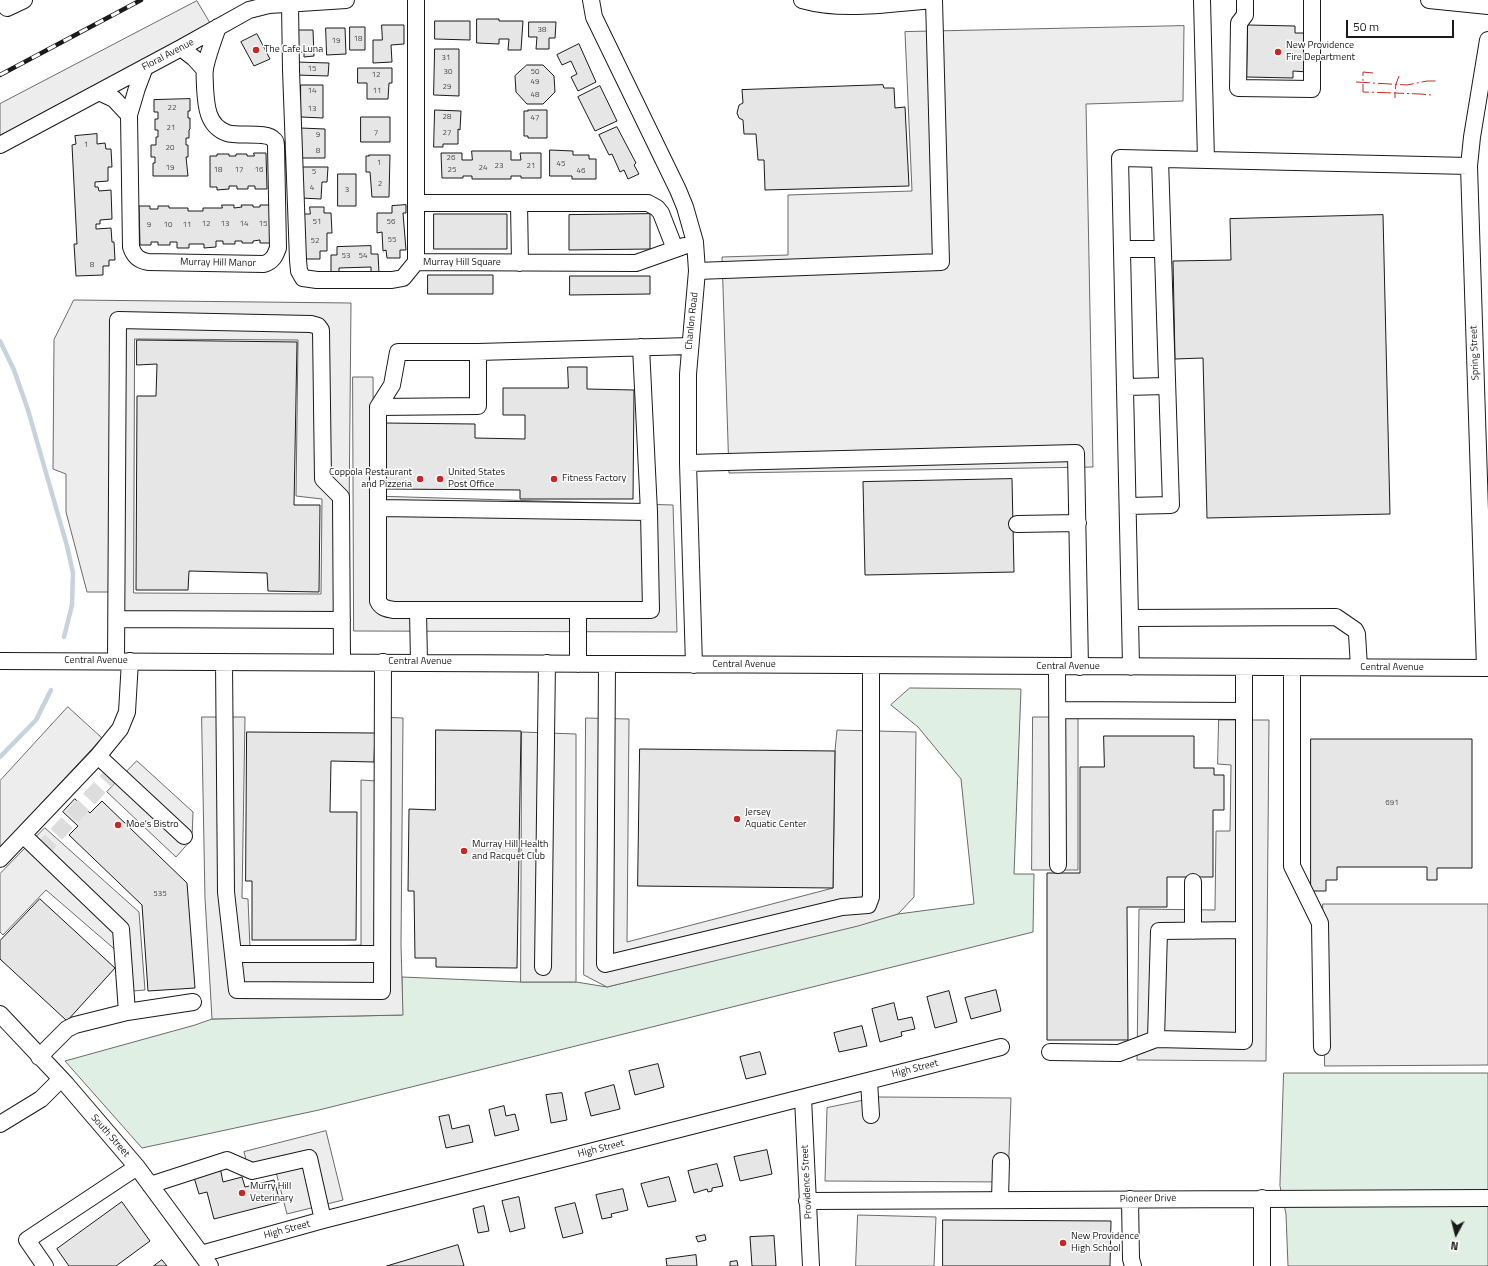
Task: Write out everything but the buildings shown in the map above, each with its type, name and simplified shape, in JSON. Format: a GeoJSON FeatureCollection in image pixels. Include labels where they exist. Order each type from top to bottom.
{"type":"FeatureCollection","features":[{"type":"Feature","properties":{"kind":"street"},"geometry":{"type":"LineString","coordinates":[[8,0],[7,8],[24,0]]}},
{"type":"Feature","properties":{"kind":"street","name":"Floral Avenue"},"geometry":{"type":"LineString","coordinates":[[0,145],[181,48],[218,27],[247,5],[262,6],[295,2],[346,0]]}},
{"type":"Feature","properties":{"kind":"street","name":"Murray Hill Square"},"geometry":{"type":"LineString","coordinates":[[416,0],[416,262],[636,263],[695,242]]}},
{"type":"Feature","properties":{"kind":"street","name":"Chanlon Road"},"geometry":{"type":"LineString","coordinates":[[591,0],[594,17],[678,190],[685,207],[695,242],[697,271],[688,374],[688,463],[694,665]]}},
{"type":"Feature","properties":{"kind":"street"},"geometry":{"type":"LineString","coordinates":[[697,271],[941,262],[934,0],[897,1],[857,6],[802,0]]}},
{"type":"Feature","properties":{"kind":"street"},"geometry":{"type":"LineString","coordinates":[[1202,0],[1206,160]]}},
{"type":"Feature","properties":{"kind":"street"},"geometry":{"type":"LineString","coordinates":[[1245,0],[1245,15],[1239,23],[1238,88],[1312,89],[1312,0]]}},
{"type":"Feature","properties":{"kind":"street"},"geometry":{"type":"LineString","coordinates":[[1429,0],[1488,6]]}},
{"type":"Feature","properties":{"kind":"street"},"geometry":{"type":"LineString","coordinates":[[295,2],[291,70],[298,260],[303,278],[318,280],[392,280],[403,278],[416,262]]}},
{"type":"Feature","properties":{"kind":"street","name":"Murray Hill Manor"},"geometry":{"type":"LineString","coordinates":[[145,67],[129,115],[131,247],[133,253],[142,261],[148,262],[264,264],[269,262],[276,255],[278,248],[276,146],[274,140],[268,136],[235,135],[220,130],[208,116],[206,105],[205,70],[210,49],[218,27]]}},
{"type":"Feature","properties":{"kind":"street","name":"Spring Street"},"geometry":{"type":"LineString","coordinates":[[1486,668],[1469,166],[1472,137],[1488,40]]}},
{"type":"Feature","properties":{"kind":"street"},"geometry":{"type":"LineString","coordinates":[[181,48],[194,58],[205,70]]}},
{"type":"Feature","properties":{"kind":"street"},"geometry":{"type":"LineString","coordinates":[[99,92],[114,99],[129,115]]}},
{"type":"Feature","properties":{"kind":"street"},"geometry":{"type":"LineString","coordinates":[[1131,667],[1120,158],[1469,166]]}},
{"type":"Feature","properties":{"kind":"street"},"geometry":{"type":"LineString","coordinates":[[1128,506],[1171,505],[1160,159]]}},
{"type":"Feature","properties":{"kind":"street"},"geometry":{"type":"LineString","coordinates":[[416,203],[648,203],[653,204],[661,213],[675,249]]}},
{"type":"Feature","properties":{"kind":"street"},"geometry":{"type":"LineString","coordinates":[[519,203],[520,263]]}},
{"type":"Feature","properties":{"kind":"street"},"geometry":{"type":"LineString","coordinates":[[1122,249],[1162,249]]}},
{"type":"Feature","properties":{"kind":"street"},"geometry":{"type":"LineString","coordinates":[[0,859],[98,756],[111,741],[124,722],[128,701],[117,619],[118,320],[311,324],[318,326],[322,330],[323,480],[341,497],[342,662]]}},
{"type":"Feature","properties":{"kind":"street"},"geometry":{"type":"LineString","coordinates":[[641,347],[649,512],[651,610],[418,611],[386,609],[380,605],[378,601],[378,407],[392,385],[398,352],[478,352],[641,347],[690,346]]}},
{"type":"Feature","properties":{"kind":"street"},"geometry":{"type":"LineString","coordinates":[[378,407],[478,406],[478,352]]}},
{"type":"Feature","properties":{"kind":"street"},"geometry":{"type":"LineString","coordinates":[[1125,387],[1167,386]]}},
{"type":"Feature","properties":{"kind":"street"},"geometry":{"type":"LineString","coordinates":[[688,463],[1076,453],[1080,667]]}},
{"type":"Feature","properties":{"kind":"street"},"geometry":{"type":"LineString","coordinates":[[379,508],[649,512]]}},
{"type":"Feature","properties":{"kind":"street"},"geometry":{"type":"LineString","coordinates":[[1017,524],[1078,523]]}},
{"type":"Feature","properties":{"kind":"street"},"geometry":{"type":"LineString","coordinates":[[578,610],[578,664]]}},
{"type":"Feature","properties":{"kind":"street"},"geometry":{"type":"LineString","coordinates":[[418,611],[419,662]]}},
{"type":"Feature","properties":{"kind":"street"},"geometry":{"type":"LineString","coordinates":[[1130,618],[1336,617],[1355,630],[1357,634],[1359,667]]}},
{"type":"Feature","properties":{"kind":"street"},"geometry":{"type":"LineString","coordinates":[[117,619],[342,620]]}},
{"type":"Feature","properties":{"kind":"street","name":"Central Avenue"},"geometry":{"type":"LineString","coordinates":[[0,661],[1486,668]]}},
{"type":"Feature","properties":{"kind":"street"},"geometry":{"type":"LineString","coordinates":[[224,662],[226,892],[237,990],[382,991],[382,662]]}},
{"type":"Feature","properties":{"kind":"street"},"geometry":{"type":"LineString","coordinates":[[543,967],[547,663]]}},
{"type":"Feature","properties":{"kind":"street"},"geometry":{"type":"LineString","coordinates":[[607,664],[605,964],[842,906],[868,905],[871,897],[871,666]]}},
{"type":"Feature","properties":{"kind":"street"},"geometry":{"type":"LineString","coordinates":[[1058,667],[1058,865]]}},
{"type":"Feature","properties":{"kind":"street"},"geometry":{"type":"LineString","coordinates":[[1050,1052],[1120,1053],[1156,1039],[1244,1041],[1244,667]]}},
{"type":"Feature","properties":{"kind":"street"},"geometry":{"type":"LineString","coordinates":[[1292,667],[1292,866],[1320,923],[1322,1047]]}},
{"type":"Feature","properties":{"kind":"street"},"geometry":{"type":"LineString","coordinates":[[1058,710],[1244,711]]}},
{"type":"Feature","properties":{"kind":"street"},"geometry":{"type":"LineString","coordinates":[[98,756],[184,836]]}},
{"type":"Feature","properties":{"kind":"street"},"geometry":{"type":"LineString","coordinates":[[23,835],[121,929],[127,1012]]}},
{"type":"Feature","properties":{"kind":"street"},"geometry":{"type":"LineString","coordinates":[[1193,882],[1193,931]]}},
{"type":"Feature","properties":{"kind":"street"},"geometry":{"type":"LineString","coordinates":[[1156,1039],[1159,931],[1244,930]]}},
{"type":"Feature","properties":{"kind":"street"},"geometry":{"type":"LineString","coordinates":[[233,954],[382,954]]}},
{"type":"Feature","properties":{"kind":"street"},"geometry":{"type":"LineString","coordinates":[[39,1057],[67,1029],[71,1027],[127,1012],[192,1002]]}},
{"type":"Feature","properties":{"kind":"street","name":"South Street"},"geometry":{"type":"LineString","coordinates":[[0,1015],[61,1079],[138,1167],[205,1260]]}},
{"type":"Feature","properties":{"kind":"street","name":"High Street"},"geometry":{"type":"LineString","coordinates":[[205,1260],[323,1220],[1001,1047]]}},
{"type":"Feature","properties":{"kind":"street"},"geometry":{"type":"LineString","coordinates":[[0,1124],[41,1099],[61,1079]]}},
{"type":"Feature","properties":{"kind":"street"},"geometry":{"type":"LineString","coordinates":[[869,1080],[870,1115]]}},
{"type":"Feature","properties":{"kind":"street","name":"Providence Street"},"geometry":{"type":"LineString","coordinates":[[803,1098],[811,1266]]}},
{"type":"Feature","properties":{"kind":"street"},"geometry":{"type":"LineString","coordinates":[[150,1184],[228,1160],[252,1171],[309,1158],[323,1220]]}},
{"type":"Feature","properties":{"kind":"street"},"geometry":{"type":"LineString","coordinates":[[1000,1200],[1001,1161]]}},
{"type":"Feature","properties":{"kind":"street"},"geometry":{"type":"LineString","coordinates":[[45,1266],[28,1240],[138,1167]]}},
{"type":"Feature","properties":{"kind":"street"},"geometry":{"type":"LineString","coordinates":[[1262,1198],[1262,1266]]}},
{"type":"Feature","properties":{"kind":"street","name":"Pioneer Drive"},"geometry":{"type":"LineString","coordinates":[[807,1201],[1488,1198]]}},
{"type":"Feature","properties":{"kind":"street"},"geometry":{"type":"LineString","coordinates":[[1130,1199],[1131,1259],[1134,1266]]}},
{"type":"Feature","properties":{"kind":"green space"},"geometry":{"type":"Polygon","coordinates":[[[910,688],[1021,689],[1014,874],[1034,874],[1033,932],[319,1110],[142,1148],[65,1061],[212,1019],[402,1015],[402,977],[521,982],[576,982],[607,987],[898,914],[974,904],[961,779],[918,727],[891,705],[910,688]]]}},
{"type":"Feature","properties":{"kind":"green space"},"geometry":{"type":"Polygon","coordinates":[[[1284,1073],[1488,1073],[1488,1266],[1288,1266],[1286,1214],[1280,1186],[1284,1073]]]}},
{"type":"Feature","properties":{"kind":"shaded area"},"geometry":{"type":"Polygon","coordinates":[[[197,1],[210,23],[0,136],[0,104],[197,1]]]}},
{"type":"Feature","properties":{"kind":"shaded area"},"geometry":{"type":"Polygon","coordinates":[[[1184,26],[1183,101],[1086,104],[1093,467],[729,473],[722,257],[788,255],[788,195],[912,191],[905,32],[1184,26]]]}},
{"type":"Feature","properties":{"kind":"shaded area"},"geometry":{"type":"Polygon","coordinates":[[[74,300],[351,303],[348,624],[123,624],[122,592],[87,592],[66,512],[66,474],[53,469],[54,340],[74,300]],[[135,339],[134,593],[321,594],[322,499],[296,496],[298,340],[135,339]]]}},
{"type":"Feature","properties":{"kind":"shaded area"},"geometry":{"type":"Polygon","coordinates":[[[353,377],[373,377],[374,496],[673,505],[677,632],[354,631],[353,377]]]}},
{"type":"Feature","properties":{"kind":"shaded area"},"geometry":{"type":"Polygon","coordinates":[[[68,707],[102,738],[0,848],[0,781],[68,707]]]}},
{"type":"Feature","properties":{"kind":"shaded area"},"geometry":{"type":"Polygon","coordinates":[[[202,717],[245,717],[242,898],[248,899],[250,948],[361,945],[361,780],[376,781],[378,717],[403,718],[401,945],[403,1015],[212,1019],[205,898],[202,717]]]}},
{"type":"Feature","properties":{"kind":"shaded area"},"geometry":{"type":"Polygon","coordinates":[[[1033,717],[1078,717],[1078,870],[1032,870],[1033,717]]]}},
{"type":"Feature","properties":{"kind":"shaded area"},"geometry":{"type":"Polygon","coordinates":[[[586,718],[629,719],[627,942],[833,888],[835,751],[837,730],[916,732],[914,897],[898,914],[858,926],[607,987],[584,975],[586,718]]]}},
{"type":"Feature","properties":{"kind":"shaded area"},"geometry":{"type":"Polygon","coordinates":[[[1219,720],[1269,720],[1266,1061],[1137,1060],[1139,909],[1215,910],[1216,831],[1230,831],[1231,765],[1218,764],[1219,720]]]}},
{"type":"Feature","properties":{"kind":"shaded area"},"geometry":{"type":"Polygon","coordinates":[[[522,732],[576,734],[576,982],[521,982],[522,732]]]}},
{"type":"Feature","properties":{"kind":"shaded area"},"geometry":{"type":"Polygon","coordinates":[[[137,761],[193,812],[192,839],[176,857],[107,792],[137,761]]]}},
{"type":"Feature","properties":{"kind":"shaded area"},"geometry":{"type":"Polygon","coordinates":[[[45,828],[139,912],[145,990],[121,992],[119,953],[46,890],[3,935],[0,932],[0,874],[45,828]]]}},
{"type":"Feature","properties":{"kind":"shaded area"},"geometry":{"type":"Polygon","coordinates":[[[1323,904],[1488,904],[1488,1065],[1325,1066],[1323,904]]]}},
{"type":"Feature","properties":{"kind":"shaded area"},"geometry":{"type":"Polygon","coordinates":[[[879,1097],[1011,1098],[1008,1182],[825,1181],[827,1108],[879,1097]]]}},
{"type":"Feature","properties":{"kind":"shaded area"},"geometry":{"type":"Polygon","coordinates":[[[326,1131],[343,1200],[287,1214],[276,1172],[251,1178],[244,1152],[326,1131]]]}},
{"type":"Feature","properties":{"kind":"shaded area"},"geometry":{"type":"Polygon","coordinates":[[[858,1215],[936,1217],[934,1266],[856,1266],[858,1215]]]}},
{"type":"Feature","properties":{"kind":"waterway"},"geometry":{"type":"LineString","coordinates":[[0,341],[14,370],[28,410],[67,546],[73,573],[72,605],[64,637]]}},
{"type":"Feature","properties":{"kind":"waterway"},"geometry":{"type":"LineString","coordinates":[[0,757],[36,720],[51,690]]}},
{"type":"Feature","properties":{"kind":"tunnel"},"geometry":{"type":"LineString","coordinates":[[40,852],[114,772]]}},
{"type":"Feature","properties":{"kind":"railway"},"geometry":{"type":"LineString","coordinates":[[0,75],[141,0]]}},
{"type":"Feature","properties":{"kind":"power"},"geometry":{"type":"LineString","coordinates":[[1373,73],[1363,72],[1363,92],[1395,93],[1399,76]]}},
{"type":"Feature","properties":{"kind":"power"},"geometry":{"type":"LineString","coordinates":[[1356,82],[1407,85],[1427,81],[1436,81]]}},
{"type":"Feature","properties":{"kind":"power"},"geometry":{"type":"LineString","coordinates":[[1395,98],[1395,93],[1431,95]]}},
{"type":"Feature","properties":{"kind":"place","name":"The Cafe Luna"},"geometry":{"type":"Point","coordinates":[256,50]}},
{"type":"Feature","properties":{"kind":"place","name":"New Providence Fire Department"},"geometry":{"type":"Point","coordinates":[1278,52]}},
{"type":"Feature","properties":{"kind":"place","name":"Coppola Restaurant and Pizzeria"},"geometry":{"type":"Point","coordinates":[420,479]}},
{"type":"Feature","properties":{"kind":"place","name":"United States Post Office"},"geometry":{"type":"Point","coordinates":[440,479]}},
{"type":"Feature","properties":{"kind":"place","name":"Fitness Factory"},"geometry":{"type":"Point","coordinates":[554,479]}},
{"type":"Feature","properties":{"kind":"place","name":"Jersey Aquatic Center"},"geometry":{"type":"Point","coordinates":[737,819]}},
{"type":"Feature","properties":{"kind":"place","name":"Moe‘s Bistro"},"geometry":{"type":"Point","coordinates":[118,825]}},
{"type":"Feature","properties":{"kind":"place","name":"Murray Hill Health and Racquet Club"},"geometry":{"type":"Point","coordinates":[464,851]}},
{"type":"Feature","properties":{"kind":"place","name":"Murry Hill Veterinary"},"geometry":{"type":"Point","coordinates":[242,1193]}},
{"type":"Feature","properties":{"kind":"place","name":"New Providence High School"},"geometry":{"type":"Point","coordinates":[1063,1243]}}]}
